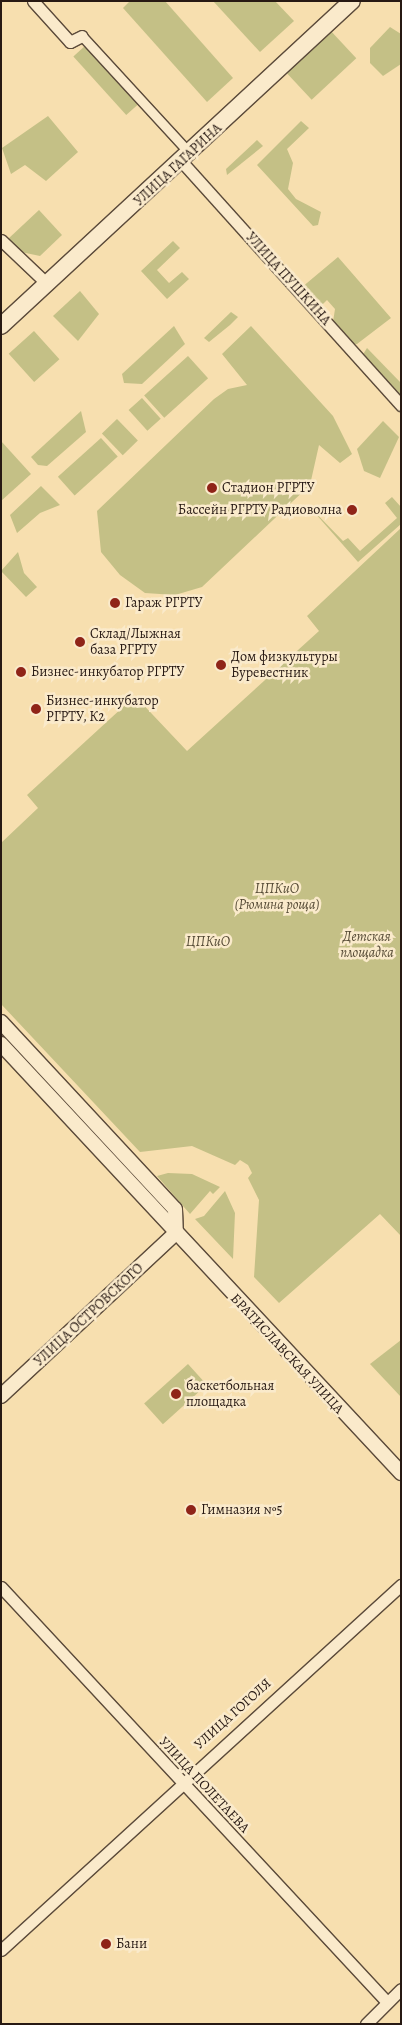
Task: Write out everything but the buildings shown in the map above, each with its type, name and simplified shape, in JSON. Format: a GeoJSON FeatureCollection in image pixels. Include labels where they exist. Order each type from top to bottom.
{"type":"FeatureCollection","features":[{"type":"Feature","properties":{"kind":"main road","name":"УЛИЦА ГАГАРИНА"},"geometry":{"type":"LineString","coordinates":[[1,326],[338,1]]}},
{"type":"Feature","properties":{"kind":"main road","name":"УЛИЦА ГАГАРИНА"},"geometry":{"type":"LineString","coordinates":[[1,312],[352,1]]}},
{"type":"Feature","properties":{"kind":"street","name":"УЛИЦА ПУШКИНА"},"geometry":{"type":"LineString","coordinates":[[33,1],[70,42],[82,36],[180,154],[401,404]]}},
{"type":"Feature","properties":{"kind":"street"},"geometry":{"type":"LineString","coordinates":[[1,240],[40,277]]}},
{"type":"Feature","properties":{"kind":"street"},"geometry":{"type":"LineString","coordinates":[[1,1022],[175,1209],[176,1233]]}},
{"type":"Feature","properties":{"kind":"street","name":"БРАТИСЛАВСКАЯ УЛИЦА"},"geometry":{"type":"LineString","coordinates":[[1,1044],[401,1473]]}},
{"type":"Feature","properties":{"kind":"street","name":"УЛИЦА ОСТРОВСКОГО"},"geometry":{"type":"LineString","coordinates":[[1,1396],[176,1233]]}},
{"type":"Feature","properties":{"kind":"street","name":"УЛИЦА ГОГОЛЯ"},"geometry":{"type":"LineString","coordinates":[[1,1950],[181,1782],[401,1585]]}},
{"type":"Feature","properties":{"kind":"street","name":"УЛИЦА ПОЛЕТАЕВА"},"geometry":{"type":"LineString","coordinates":[[1,1587],[387,2002]]}},
{"type":"Feature","properties":{"kind":"street"},"geometry":{"type":"LineString","coordinates":[[366,2024],[401,1989]]}},
{"type":"Feature","properties":{"kind":"green space"},"geometry":{"type":"Polygon","coordinates":[[[130,1],[165,1],[233,78],[207,102],[123,8],[130,1]]]}},
{"type":"Feature","properties":{"kind":"green space"},"geometry":{"type":"Polygon","coordinates":[[[213,1],[275,1],[294,21],[260,52],[213,1]]]}},
{"type":"Feature","properties":{"kind":"green space"},"geometry":{"type":"Polygon","coordinates":[[[390,27],[401,34],[401,64],[383,76],[370,63],[370,48],[390,27]]]}},
{"type":"Feature","properties":{"kind":"green space"},"geometry":{"type":"Polygon","coordinates":[[[329,29],[356,58],[312,100],[284,71],[329,29]]]}},
{"type":"Feature","properties":{"kind":"green space"},"geometry":{"type":"Polygon","coordinates":[[[86,45],[139,104],[126,115],[73,56],[86,45]]]}},
{"type":"Feature","properties":{"kind":"green space"},"geometry":{"type":"Polygon","coordinates":[[[48,116],[78,152],[46,181],[25,165],[11,174],[2,148],[48,116]]]}},
{"type":"Feature","properties":{"kind":"green space"},"geometry":{"type":"Polygon","coordinates":[[[301,121],[309,128],[287,149],[293,163],[288,189],[296,199],[321,212],[318,225],[313,226],[257,165],[301,121]]]}},
{"type":"Feature","properties":{"kind":"green space"},"geometry":{"type":"Polygon","coordinates":[[[257,140],[263,146],[227,175],[226,169],[257,140]]]}},
{"type":"Feature","properties":{"kind":"green space"},"geometry":{"type":"Polygon","coordinates":[[[39,210],[62,235],[40,256],[21,252],[8,239],[39,210]]]}},
{"type":"Feature","properties":{"kind":"green space"},"geometry":{"type":"Polygon","coordinates":[[[173,241],[180,248],[157,270],[169,283],[182,272],[189,279],[167,299],[141,271],[173,241]]]}},
{"type":"Feature","properties":{"kind":"green space"},"geometry":{"type":"Polygon","coordinates":[[[338,257],[391,318],[357,344],[352,345],[333,322],[335,309],[327,300],[319,308],[301,288],[338,257]]]}},
{"type":"Feature","properties":{"kind":"green space"},"geometry":{"type":"Polygon","coordinates":[[[80,291],[99,314],[78,341],[53,316],[80,291]]]}},
{"type":"Feature","properties":{"kind":"green space"},"geometry":{"type":"Polygon","coordinates":[[[231,312],[238,317],[230,325],[209,342],[204,338],[231,312]]]}},
{"type":"Feature","properties":{"kind":"green space"},"geometry":{"type":"Polygon","coordinates":[[[174,326],[185,344],[142,384],[124,383],[122,374],[174,326]]]}},
{"type":"Feature","properties":{"kind":"green space","name":"Стадион РГРТУ"},"geometry":{"type":"Polygon","coordinates":[[[251,326],[333,416],[352,454],[340,463],[319,445],[310,485],[202,587],[175,595],[145,593],[120,575],[101,552],[97,511],[214,399],[228,389],[247,385],[222,354],[251,326]]]}},
{"type":"Feature","properties":{"kind":"green space"},"geometry":{"type":"Polygon","coordinates":[[[34,331],[59,359],[34,382],[9,354],[34,331]]]}},
{"type":"Feature","properties":{"kind":"green space"},"geometry":{"type":"Polygon","coordinates":[[[367,348],[401,383],[401,399],[362,356],[367,348]]]}},
{"type":"Feature","properties":{"kind":"green space"},"geometry":{"type":"Polygon","coordinates":[[[188,356],[208,378],[164,418],[144,395],[188,356]]]}},
{"type":"Feature","properties":{"kind":"green space"},"geometry":{"type":"Polygon","coordinates":[[[142,398],[161,419],[147,431],[129,410],[142,398]]]}},
{"type":"Feature","properties":{"kind":"green space"},"geometry":{"type":"Polygon","coordinates":[[[81,411],[86,432],[47,466],[38,465],[31,457],[81,411]]]}},
{"type":"Feature","properties":{"kind":"green space"},"geometry":{"type":"Polygon","coordinates":[[[117,419],[138,441],[123,455],[102,434],[117,419]]]}},
{"type":"Feature","properties":{"kind":"green space"},"geometry":{"type":"Polygon","coordinates":[[[383,421],[399,437],[380,478],[364,471],[357,449],[383,421]]]}},
{"type":"Feature","properties":{"kind":"green space"},"geometry":{"type":"Polygon","coordinates":[[[101,438],[118,457],[75,495],[58,477],[101,438]]]}},
{"type":"Feature","properties":{"kind":"green space"},"geometry":{"type":"Polygon","coordinates":[[[1,441],[31,474],[1,501],[1,441]]]}},
{"type":"Feature","properties":{"kind":"green space"},"geometry":{"type":"Polygon","coordinates":[[[41,486],[60,505],[40,513],[17,533],[10,515],[41,486]]]}},
{"type":"Feature","properties":{"kind":"green space"},"geometry":{"type":"Polygon","coordinates":[[[392,497],[401,507],[401,524],[358,562],[307,504],[343,541],[348,538],[360,551],[397,518],[385,503],[392,497]]]}},
{"type":"Feature","properties":{"kind":"green space","name":"ЦПКиО"},"geometry":{"type":"Polygon","coordinates":[[[401,528],[401,1236],[380,1214],[279,1303],[254,1277],[259,1200],[248,1178],[252,1173],[248,1165],[240,1160],[235,1165],[192,1146],[140,1152],[1,1004],[1,843],[38,808],[27,795],[135,696],[187,751],[319,631],[307,616],[401,528]]]}},
{"type":"Feature","properties":{"kind":"green space"},"geometry":{"type":"Polygon","coordinates":[[[18,552],[24,573],[37,587],[26,597],[1,571],[18,552]]]}},
{"type":"Feature","properties":{"kind":"green space"},"geometry":{"type":"Polygon","coordinates":[[[168,1173],[192,1174],[220,1187],[213,1194],[210,1191],[190,1214],[157,1176],[168,1173]]]}},
{"type":"Feature","properties":{"kind":"green space"},"geometry":{"type":"Polygon","coordinates":[[[225,1191],[235,1213],[233,1259],[195,1219],[204,1216],[225,1191]]]}},
{"type":"Feature","properties":{"kind":"green space"},"geometry":{"type":"Polygon","coordinates":[[[401,1340],[401,1397],[370,1364],[401,1340]]]}},
{"type":"Feature","properties":{"kind":"green space","name":"баскетбольная площадка"},"geometry":{"type":"Polygon","coordinates":[[[188,1364],[207,1385],[163,1424],[144,1403],[188,1364]]]}},
{"type":"Feature","properties":{"kind":"place","name":"Стадион РГРТУ"},"geometry":{"type":"Point","coordinates":[212,488]}},
{"type":"Feature","properties":{"kind":"place","name":"Бассейн РГРТУ Радиоволна"},"geometry":{"type":"Point","coordinates":[352,510]}},
{"type":"Feature","properties":{"kind":"place","name":"Гараж РГРТУ"},"geometry":{"type":"Point","coordinates":[115,603]}},
{"type":"Feature","properties":{"kind":"place","name":"Склад/Лыжная база РГРТУ"},"geometry":{"type":"Point","coordinates":[80,642]}},
{"type":"Feature","properties":{"kind":"place","name":"Дом физкультуры Буревестник"},"geometry":{"type":"Point","coordinates":[221,665]}},
{"type":"Feature","properties":{"kind":"place","name":"Бизнес-инкубатор РГРТУ"},"geometry":{"type":"Point","coordinates":[21,672]}},
{"type":"Feature","properties":{"kind":"place","name":"Бизнес-инкубатор РГРТУ, К2"},"geometry":{"type":"Point","coordinates":[36,709]}},
{"type":"Feature","properties":{"kind":"place","name":"баскетбольная площадка"},"geometry":{"type":"Point","coordinates":[176,1394]}},
{"type":"Feature","properties":{"kind":"place","name":"Гимназия №5"},"geometry":{"type":"Point","coordinates":[191,1510]}},
{"type":"Feature","properties":{"kind":"place","name":"Бани"},"geometry":{"type":"Point","coordinates":[106,1944]}},
{"type":"Feature","properties":{"kind":"park label","name":"ЦПКиО (Рюмина роща)"},"geometry":{"type":"Point","coordinates":[277,898]}},
{"type":"Feature","properties":{"kind":"park label","name":"Детская площадка"},"geometry":{"type":"Point","coordinates":[367,946]}}]}
